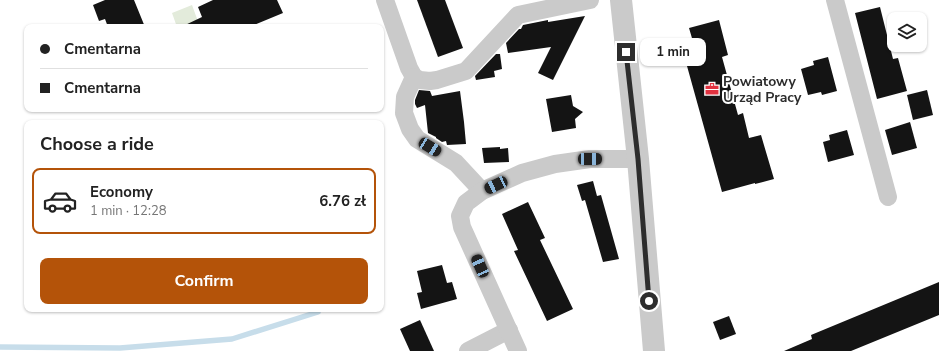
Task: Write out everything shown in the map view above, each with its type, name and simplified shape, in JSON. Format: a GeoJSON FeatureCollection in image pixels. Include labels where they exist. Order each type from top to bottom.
{"type":"FeatureCollection","features":[{"type":"Feature","properties":{"kind":"street"},"geometry":{"type":"LineString","coordinates":[[385,0],[409,68],[414,77],[420,80],[437,80],[466,71],[515,8],[590,0]]}},
{"type":"Feature","properties":{"kind":"street"},"geometry":{"type":"LineString","coordinates":[[621,0],[638,159],[654,351]]}},
{"type":"Feature","properties":{"kind":"street"},"geometry":{"type":"LineString","coordinates":[[835,0],[888,197]]}},
{"type":"Feature","properties":{"kind":"street"},"geometry":{"type":"LineString","coordinates":[[414,77],[404,102],[404,113],[410,129],[417,139],[456,163],[482,191]]}},
{"type":"Feature","properties":{"kind":"street"},"geometry":{"type":"LineString","coordinates":[[518,351],[462,227],[460,216],[466,203],[482,191],[522,172],[555,164],[590,159],[638,159]]}},
{"type":"Feature","properties":{"kind":"street"},"geometry":{"type":"LineString","coordinates":[[468,351],[509,330]]}},
{"type":"Feature","properties":{"kind":"green space"},"geometry":{"type":"Polygon","coordinates":[[[192,5],[199,24],[176,24],[172,13],[192,5]]]}},
{"type":"Feature","properties":{"kind":"building"},"geometry":{"type":"Polygon","coordinates":[[[105,0],[134,0],[144,24],[107,24],[105,19],[99,21],[93,5],[105,0]]]}},
{"type":"Feature","properties":{"kind":"building"},"geometry":{"type":"Polygon","coordinates":[[[213,0],[277,0],[283,13],[256,24],[187,24],[202,17],[198,7],[213,0]]]}},
{"type":"Feature","properties":{"kind":"building"},"geometry":{"type":"Polygon","coordinates":[[[417,0],[445,0],[463,48],[438,57],[417,0]]]}},
{"type":"Feature","properties":{"kind":"building"},"geometry":{"type":"Polygon","coordinates":[[[880,7],[887,35],[887,52],[891,52],[893,59],[898,58],[907,91],[877,99],[855,13],[880,7]]]}},
{"type":"Feature","properties":{"kind":"building"},"geometry":{"type":"Polygon","coordinates":[[[585,16],[553,80],[538,73],[551,47],[508,53],[506,43],[519,29],[521,29],[523,25],[548,20],[548,22],[585,16]]]}},
{"type":"Feature","properties":{"kind":"building","name":"Powiatowy Urząd Pracy"},"geometry":{"type":"Polygon","coordinates":[[[719,20],[728,55],[722,57],[738,115],[743,113],[749,138],[761,135],[774,179],[722,192],[687,66],[699,62],[689,28],[719,20]]]}},
{"type":"Feature","properties":{"kind":"building"},"geometry":{"type":"Polygon","coordinates":[[[496,54],[500,54],[502,69],[494,71],[495,77],[476,80],[475,76],[496,54]]]}},
{"type":"Feature","properties":{"kind":"building"},"geometry":{"type":"Polygon","coordinates":[[[828,57],[837,91],[822,95],[821,92],[808,95],[801,69],[814,65],[813,61],[828,57]]]}},
{"type":"Feature","properties":{"kind":"building"},"geometry":{"type":"Polygon","coordinates":[[[419,90],[430,91],[432,96],[460,91],[466,144],[447,145],[446,141],[442,142],[428,133],[425,105],[417,108],[415,104],[419,90]]]}},
{"type":"Feature","properties":{"kind":"building"},"geometry":{"type":"Polygon","coordinates":[[[927,90],[933,115],[913,120],[907,95],[927,90]]]}},
{"type":"Feature","properties":{"kind":"building"},"geometry":{"type":"Polygon","coordinates":[[[571,95],[573,106],[583,112],[575,119],[576,128],[552,132],[546,99],[571,95]]]}},
{"type":"Feature","properties":{"kind":"building"},"geometry":{"type":"Polygon","coordinates":[[[910,122],[917,148],[892,155],[885,130],[910,122]]]}},
{"type":"Feature","properties":{"kind":"building"},"geometry":{"type":"Polygon","coordinates":[[[847,130],[854,155],[828,162],[823,142],[830,140],[829,135],[847,130]]]}},
{"type":"Feature","properties":{"kind":"building"},"geometry":{"type":"Polygon","coordinates":[[[500,147],[500,149],[508,148],[509,162],[484,163],[482,148],[500,147]]]}},
{"type":"Feature","properties":{"kind":"building"},"geometry":{"type":"Polygon","coordinates":[[[593,181],[597,196],[601,195],[619,259],[603,262],[585,200],[582,201],[577,185],[593,181]]]}},
{"type":"Feature","properties":{"kind":"building"},"geometry":{"type":"Polygon","coordinates":[[[528,202],[545,238],[540,240],[573,309],[547,321],[514,251],[518,250],[502,214],[528,202]]]}},
{"type":"Feature","properties":{"kind":"building"},"geometry":{"type":"Polygon","coordinates":[[[442,265],[447,283],[452,282],[457,299],[421,309],[417,293],[422,292],[417,271],[442,265]]]}},
{"type":"Feature","properties":{"kind":"building"},"geometry":{"type":"Polygon","coordinates":[[[939,282],[939,315],[851,351],[784,351],[812,339],[811,335],[939,282]]]}},
{"type":"Feature","properties":{"kind":"building"},"geometry":{"type":"Polygon","coordinates":[[[729,316],[736,334],[720,340],[713,322],[729,316]]]}},
{"type":"Feature","properties":{"kind":"building"},"geometry":{"type":"Polygon","coordinates":[[[420,320],[434,351],[410,351],[400,329],[420,320]]]}},
{"type":"Feature","properties":{"kind":"waterway"},"geometry":{"type":"LineString","coordinates":[[0,347],[120,348],[232,339],[318,312]]}},
{"type":"Feature","properties":{"kind":"place","name":"Powiatowy Urząd Pracy"},"geometry":{"type":"Point","coordinates":[712,89]}},
{"type":"Feature","properties":{"kind":"route"},"geometry":{"type":"LineString","coordinates":[[626,52],[638,159],[649,301]]}}]}
